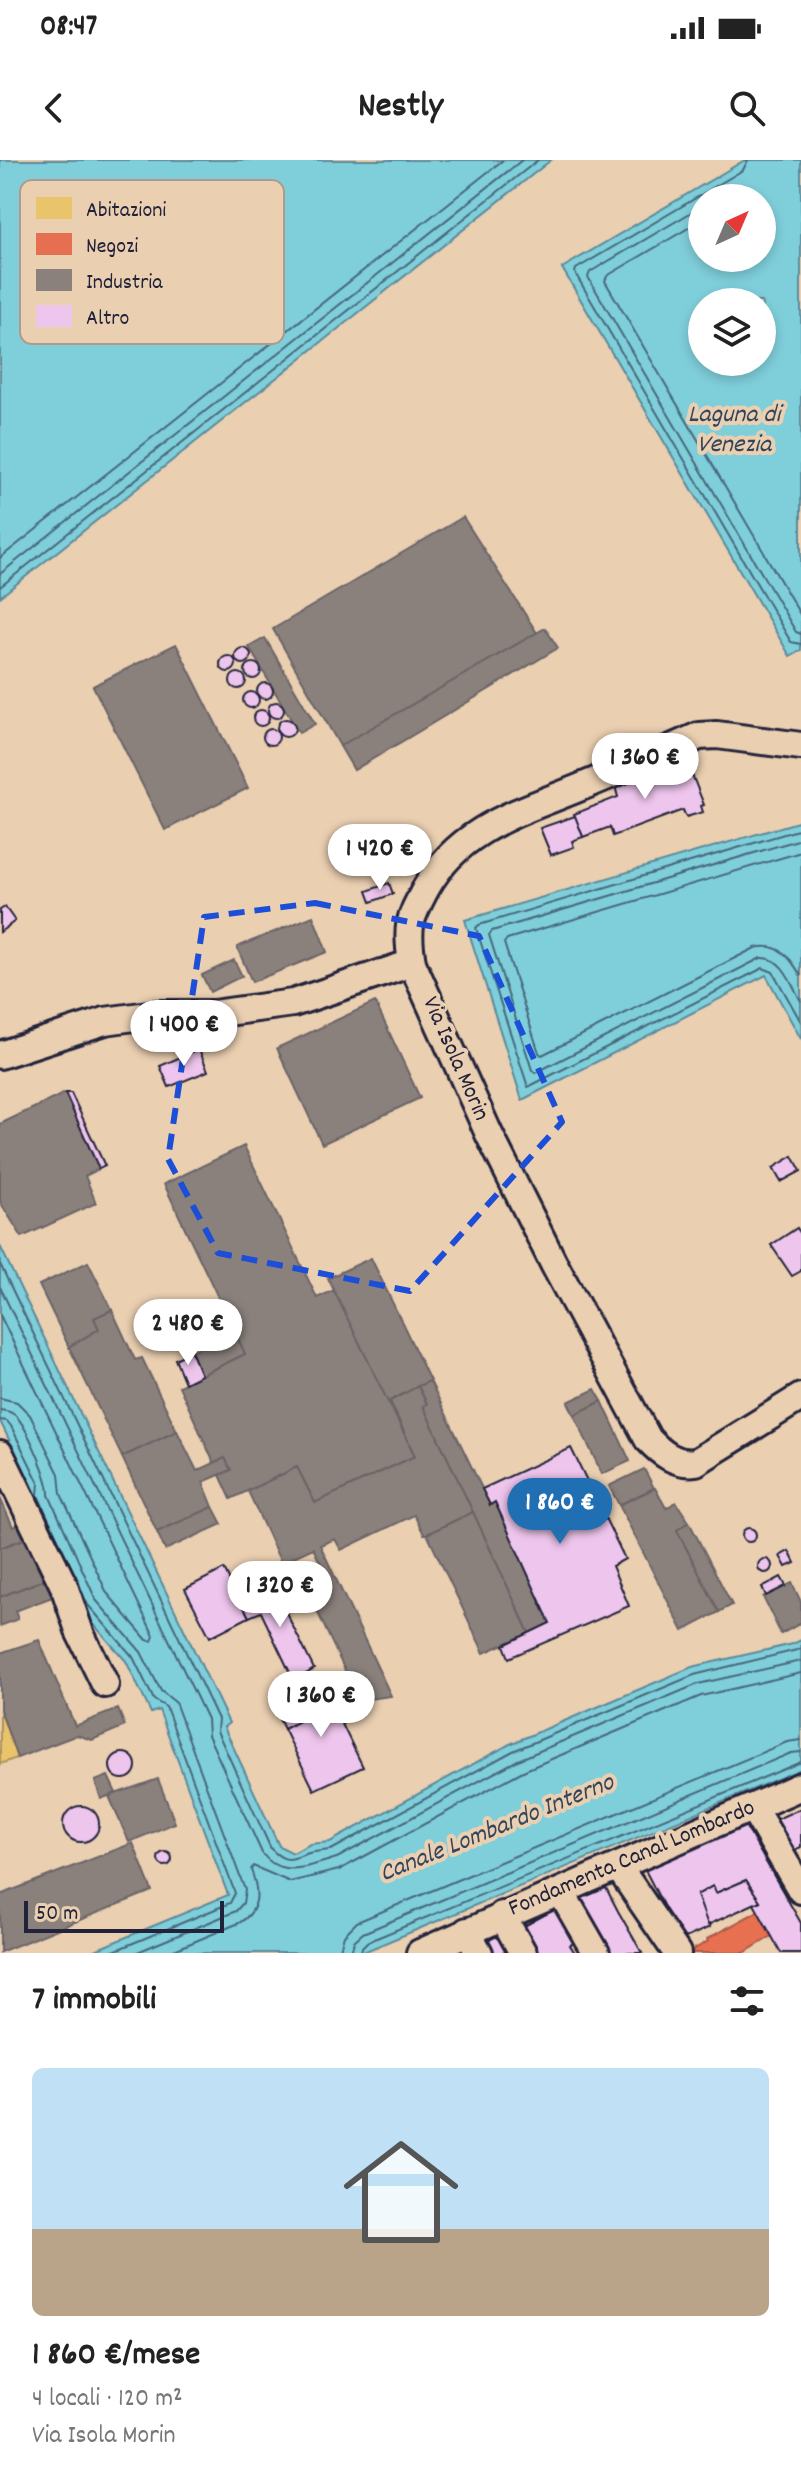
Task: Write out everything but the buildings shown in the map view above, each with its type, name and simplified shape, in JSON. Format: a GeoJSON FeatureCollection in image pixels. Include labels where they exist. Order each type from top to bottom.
{"type":"FeatureCollection","features":[{"type":"Feature","properties":{"kind":"street","name":"Via Isola Morin"},"geometry":{"type":"LineString","coordinates":[[801,746],[717,735],[699,736],[489,825],[454,849],[433,876],[409,919],[408,938],[412,963],[496,1147],[554,1264],[648,1439],[675,1460],[696,1462],[801,1397]]}},
{"type":"Feature","properties":{"kind":"street"},"geometry":{"type":"LineString","coordinates":[[0,1055],[105,1021],[156,1014],[213,1014],[293,1003],[412,963]]}},
{"type":"Feature","properties":{"kind":"street"},"geometry":{"type":"LineString","coordinates":[[0,1454],[64,1586],[80,1633],[105,1684]]}},
{"type":"Feature","properties":{"kind":"street","name":"Fondamenta Canal Lombardo"},"geometry":{"type":"LineString","coordinates":[[420,1953],[473,1942],[502,1915],[619,1868],[801,1786]]}},
{"type":"Feature","properties":{"kind":"street"},"geometry":{"type":"LineString","coordinates":[[753,1808],[801,1890]]}},
{"type":"Feature","properties":{"kind":"street"},"geometry":{"type":"LineString","coordinates":[[619,1868],[677,1953]]}},
{"type":"Feature","properties":{"kind":"street"},"geometry":{"type":"LineString","coordinates":[[561,1892],[596,1953]]}},
{"type":"Feature","properties":{"kind":"street"},"geometry":{"type":"LineString","coordinates":[[502,1915],[523,1953]]}},
{"type":"Feature","properties":{"kind":"highlighted area"},"geometry":{"type":"Polygon","coordinates":[[[315,903],[479,936],[562,1122],[410,1291],[218,1253],[168,1159],[204,917],[315,903]]]}},
{"type":"Feature","properties":{"kind":"water"},"geometry":{"type":"Polygon","coordinates":[[[0,160],[551,160],[0,597],[0,160]]]}},
{"type":"Feature","properties":{"kind":"water","name":"Laguna di Venezia"},"geometry":{"type":"Polygon","coordinates":[[[745,160],[801,160],[801,650],[790,656],[562,268],[688,194],[688,272],[776,272],[776,184],[704,184],[745,160]]]}},
{"type":"Feature","properties":{"kind":"water"},"geometry":{"type":"Polygon","coordinates":[[[801,821],[801,1039],[766,975],[522,1100],[465,920],[801,821]]]}},
{"type":"Feature","properties":{"kind":"water","name":"Canale Lombardo Interno"},"geometry":{"type":"Polygon","coordinates":[[[0,1246],[229,1723],[224,1727],[279,1846],[293,1853],[310,1844],[330,1842],[510,1744],[692,1667],[801,1640],[801,1769],[361,1953],[88,1953],[228,1895],[159,1710],[151,1713],[126,1661],[81,1610],[27,1490],[32,1487],[0,1421],[0,1246]]]}}]}
